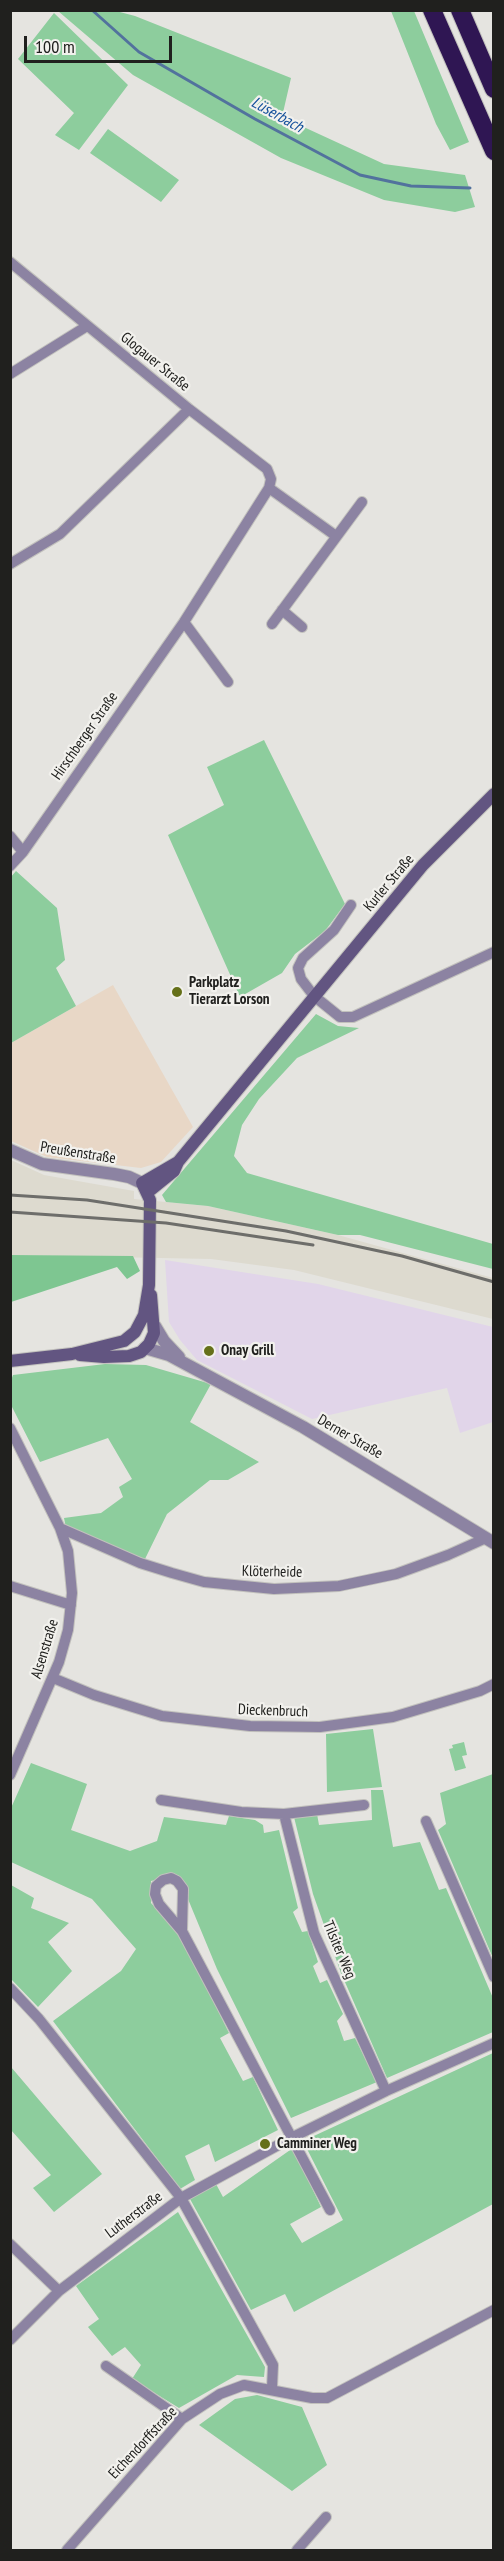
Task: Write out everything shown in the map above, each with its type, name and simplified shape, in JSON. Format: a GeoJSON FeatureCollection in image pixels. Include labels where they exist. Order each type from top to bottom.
{"type":"FeatureCollection","features":[{"type":"Feature","properties":{"kind":"highway"},"geometry":{"type":"LineString","coordinates":[[432,10],[494,151]]}},
{"type":"Feature","properties":{"kind":"highway"},"geometry":{"type":"LineString","coordinates":[[460,10],[494,89]]}},
{"type":"Feature","properties":{"kind":"main road","name":"Kurler Straße"},"geometry":{"type":"LineString","coordinates":[[145,1188],[174,1171],[178,1162],[423,866],[494,794]]}},
{"type":"Feature","properties":{"kind":"main road"},"geometry":{"type":"LineString","coordinates":[[144,1353],[144,1315],[149,1285],[150,1221],[145,1188]]}},
{"type":"Feature","properties":{"kind":"main road"},"geometry":{"type":"LineString","coordinates":[[144,1353],[153,1339],[155,1326],[149,1285]]}},
{"type":"Feature","properties":{"kind":"main road"},"geometry":{"type":"LineString","coordinates":[[10,1361],[72,1354],[116,1343],[130,1338],[144,1315]]}},
{"type":"Feature","properties":{"kind":"main road"},"geometry":{"type":"LineString","coordinates":[[116,1343],[144,1353]]}},
{"type":"Feature","properties":{"kind":"main road"},"geometry":{"type":"LineString","coordinates":[[72,1354],[104,1357],[144,1353]]}},
{"type":"Feature","properties":{"kind":"street","name":"Glogauer Straße"},"geometry":{"type":"LineString","coordinates":[[10,262],[189,410],[267,469],[271,479],[269,488]]}},
{"type":"Feature","properties":{"kind":"street"},"geometry":{"type":"LineString","coordinates":[[10,374],[87,326]]}},
{"type":"Feature","properties":{"kind":"street"},"geometry":{"type":"LineString","coordinates":[[10,564],[60,534],[189,410]]}},
{"type":"Feature","properties":{"kind":"street"},"geometry":{"type":"LineString","coordinates":[[269,488],[336,536]]}},
{"type":"Feature","properties":{"kind":"street","name":"Hirschberger Straße"},"geometry":{"type":"LineString","coordinates":[[10,866],[23,852],[184,622],[269,488]]}},
{"type":"Feature","properties":{"kind":"street"},"geometry":{"type":"LineString","coordinates":[[272,624],[362,502]]}},
{"type":"Feature","properties":{"kind":"street"},"geometry":{"type":"LineString","coordinates":[[282,610],[302,627]]}},
{"type":"Feature","properties":{"kind":"street"},"geometry":{"type":"LineString","coordinates":[[184,622],[228,682]]}},
{"type":"Feature","properties":{"kind":"street"},"geometry":{"type":"LineString","coordinates":[[10,836],[23,852]]}},
{"type":"Feature","properties":{"kind":"street"},"geometry":{"type":"LineString","coordinates":[[351,905],[334,930],[299,964],[300,979],[314,996],[340,1017],[353,1017],[494,952]]}},
{"type":"Feature","properties":{"kind":"street","name":"Preußenstraße"},"geometry":{"type":"LineString","coordinates":[[10,1150],[42,1164],[129,1177],[145,1188]]}},
{"type":"Feature","properties":{"kind":"street","name":"Derner Straße"},"geometry":{"type":"LineString","coordinates":[[155,1326],[164,1341],[186,1365]]}},
{"type":"Feature","properties":{"kind":"street","name":"Derner Straße"},"geometry":{"type":"LineString","coordinates":[[144,1353],[169,1355],[303,1427],[490,1540]]}},
{"type":"Feature","properties":{"kind":"street","name":"Alsenstraße"},"geometry":{"type":"LineString","coordinates":[[10,1428],[60,1528],[70,1566],[71,1605],[67,1636],[53,1678],[10,1775]]}},
{"type":"Feature","properties":{"kind":"street","name":"Klöterheide"},"geometry":{"type":"LineString","coordinates":[[60,1528],[140,1563],[172,1573],[215,1583],[274,1589],[339,1586],[396,1574],[490,1540]]}},
{"type":"Feature","properties":{"kind":"street"},"geometry":{"type":"LineString","coordinates":[[10,1586],[71,1605]]}},
{"type":"Feature","properties":{"kind":"street","name":"Dieckenbruch"},"geometry":{"type":"LineString","coordinates":[[53,1678],[94,1695],[162,1716],[250,1726],[320,1727],[393,1718],[480,1691],[494,1684]]}},
{"type":"Feature","properties":{"kind":"street"},"geometry":{"type":"LineString","coordinates":[[160,1800],[241,1812],[284,1814],[364,1806]]}},
{"type":"Feature","properties":{"kind":"street","name":"Tilsiter Weg"},"geometry":{"type":"LineString","coordinates":[[284,1814],[314,1933],[386,2091]]}},
{"type":"Feature","properties":{"kind":"street"},"geometry":{"type":"LineString","coordinates":[[426,1821],[494,1977]]}},
{"type":"Feature","properties":{"kind":"street"},"geometry":{"type":"LineString","coordinates":[[182,1931],[330,2210]]}},
{"type":"Feature","properties":{"kind":"street"},"geometry":{"type":"LineString","coordinates":[[10,1988],[39,2019],[181,2198],[273,2365],[272,2388]]}},
{"type":"Feature","properties":{"kind":"street","name":"Lutherstraße"},"geometry":{"type":"LineString","coordinates":[[10,2340],[59,2291],[181,2198],[293,2137],[386,2091],[494,2043]]}},
{"type":"Feature","properties":{"kind":"street"},"geometry":{"type":"LineString","coordinates":[[10,2244],[59,2291]]}},
{"type":"Feature","properties":{"kind":"street","name":"Eichendorffstraße"},"geometry":{"type":"LineString","coordinates":[[67,2550],[182,2419],[232,2388],[244,2385],[327,2398],[494,2310]]}},
{"type":"Feature","properties":{"kind":"street"},"geometry":{"type":"LineString","coordinates":[[105,2366],[182,2419]]}},
{"type":"Feature","properties":{"kind":"street"},"geometry":{"type":"LineString","coordinates":[[297,2550],[326,2517]]}},
{"type":"Feature","properties":{"kind":"shaded area"},"geometry":{"type":"Polygon","coordinates":[[[113,985],[193,1127],[161,1162],[141,1168],[47,1157],[11,1141],[11,1043],[113,985]]]}},
{"type":"Feature","properties":{"kind":"shaded area"},"geometry":{"type":"Polygon","coordinates":[[[11,1160],[44,1175],[134,1191],[134,1199],[208,1206],[338,1235],[493,1278],[493,1319],[294,1270],[211,1259],[11,1255],[11,1160]]]}},
{"type":"Feature","properties":{"kind":"shaded area"},"geometry":{"type":"Polygon","coordinates":[[[165,1260],[318,1284],[493,1327],[493,1422],[460,1433],[447,1388],[312,1419],[197,1360],[180,1340],[169,1322],[165,1260]]]}},
{"type":"Feature","properties":{"kind":"green space"},"geometry":{"type":"Polygon","coordinates":[[[58,11],[116,11],[135,16],[291,78],[282,117],[384,164],[465,175],[475,207],[455,212],[384,200],[281,158],[133,75],[58,11]]]}},
{"type":"Feature","properties":{"kind":"green space"},"geometry":{"type":"Polygon","coordinates":[[[391,11],[414,11],[469,142],[450,150],[436,124],[391,11]]]}},
{"type":"Feature","properties":{"kind":"green space"},"geometry":{"type":"Polygon","coordinates":[[[54,13],[128,85],[79,150],[55,135],[74,113],[18,59],[54,13]]]}},
{"type":"Feature","properties":{"kind":"green space"},"geometry":{"type":"Polygon","coordinates":[[[108,129],[179,180],[161,202],[90,153],[108,129]]]}},
{"type":"Feature","properties":{"kind":"green space"},"geometry":{"type":"Polygon","coordinates":[[[264,740],[345,904],[325,931],[295,954],[282,973],[240,997],[168,835],[224,805],[207,767],[264,740]]]}},
{"type":"Feature","properties":{"kind":"green space"},"geometry":{"type":"Polygon","coordinates":[[[16,871],[57,908],[65,960],[56,968],[76,1006],[11,1043],[10,878],[16,871]]]}},
{"type":"Feature","properties":{"kind":"green space"},"geometry":{"type":"Polygon","coordinates":[[[316,1014],[338,1026],[359,1028],[297,1058],[259,1099],[242,1125],[234,1156],[247,1173],[493,1244],[493,1269],[360,1235],[338,1235],[208,1206],[166,1202],[162,1195],[316,1014]]]}},
{"type":"Feature","properties":{"kind":"green space"},"geometry":{"type":"Polygon","coordinates":[[[11,1255],[133,1256],[140,1271],[127,1279],[117,1267],[11,1302],[11,1255]]]}},
{"type":"Feature","properties":{"kind":"green space"},"geometry":{"type":"Polygon","coordinates":[[[105,1364],[146,1365],[211,1384],[190,1422],[259,1462],[228,1480],[210,1480],[167,1514],[145,1559],[66,1528],[64,1518],[101,1513],[123,1497],[119,1487],[132,1479],[108,1438],[40,1462],[11,1405],[10,1383],[13,1375],[105,1364]]]}},
{"type":"Feature","properties":{"kind":"green space"},"geometry":{"type":"Polygon","coordinates":[[[373,1729],[382,1787],[327,1792],[326,1734],[373,1729]]]}},
{"type":"Feature","properties":{"kind":"green space"},"geometry":{"type":"Polygon","coordinates":[[[464,1742],[467,1755],[462,1756],[466,1768],[455,1771],[449,1749],[453,1748],[452,1745],[464,1742]]]}},
{"type":"Feature","properties":{"kind":"green space"},"geometry":{"type":"Polygon","coordinates":[[[31,1763],[87,1784],[71,1830],[130,1851],[157,1841],[164,1817],[226,1825],[229,1816],[255,1820],[263,1825],[264,1833],[279,1830],[298,1908],[293,1912],[302,1932],[308,1931],[318,1962],[313,1966],[320,1983],[327,1980],[343,2014],[337,2021],[344,2041],[355,2038],[377,2082],[291,2118],[217,1969],[178,1875],[151,1881],[151,1903],[180,1934],[229,2033],[220,2038],[243,2081],[253,2077],[278,2130],[215,2162],[209,2144],[185,2156],[195,2180],[180,2189],[53,2021],[121,1971],[136,1949],[92,1899],[11,1862],[11,1808],[31,1763]]]}},
{"type":"Feature","properties":{"kind":"green space"},"geometry":{"type":"Polygon","coordinates":[[[494,1774],[493,1958],[438,1830],[446,1824],[440,1793],[494,1774]]]}},
{"type":"Feature","properties":{"kind":"green space"},"geometry":{"type":"Polygon","coordinates":[[[371,1790],[383,1790],[393,1847],[420,1842],[439,1890],[446,1888],[493,1998],[493,2032],[387,2078],[341,1973],[313,1894],[294,1817],[317,1814],[319,1825],[372,1820],[371,1790]]]}},
{"type":"Feature","properties":{"kind":"green space"},"geometry":{"type":"Polygon","coordinates":[[[11,1885],[34,1898],[31,1908],[69,1923],[48,1942],[72,1971],[38,2007],[11,1979],[11,1885]]]}},
{"type":"Feature","properties":{"kind":"green space"},"geometry":{"type":"Polygon","coordinates":[[[493,2053],[493,2204],[294,2312],[285,2294],[251,2310],[190,2199],[216,2184],[223,2197],[293,2148],[321,2207],[290,2224],[302,2243],[343,2220],[303,2141],[493,2053]]]}},
{"type":"Feature","properties":{"kind":"green space"},"geometry":{"type":"Polygon","coordinates":[[[11,2067],[102,2174],[54,2212],[33,2188],[51,2175],[11,2130],[11,2067]]]}},
{"type":"Feature","properties":{"kind":"green space"},"geometry":{"type":"Polygon","coordinates":[[[178,2212],[265,2367],[264,2377],[237,2375],[179,2408],[132,2379],[141,2365],[125,2347],[112,2356],[88,2327],[99,2319],[76,2286],[178,2212]]]}},
{"type":"Feature","properties":{"kind":"green space"},"geometry":{"type":"Polygon","coordinates":[[[257,2395],[302,2407],[327,2465],[292,2491],[199,2425],[235,2399],[257,2395]]]}},
{"type":"Feature","properties":{"kind":"waterway","name":"Lüserbach"},"geometry":{"type":"LineString","coordinates":[[92,10],[139,52],[255,119],[360,175],[411,186],[470,188]]}},
{"type":"Feature","properties":{"kind":"railway"},"geometry":{"type":"LineString","coordinates":[[10,1195],[87,1200],[286,1231],[402,1256],[494,1282]]}},
{"type":"Feature","properties":{"kind":"railway"},"geometry":{"type":"LineString","coordinates":[[10,1212],[166,1223],[313,1245]]}},
{"type":"Feature","properties":{"kind":"place","name":"Parkplatz Tierarzt Lorson"},"geometry":{"type":"Point","coordinates":[177,992]}},
{"type":"Feature","properties":{"kind":"place","name":"Onay Grill"},"geometry":{"type":"Point","coordinates":[209,1351]}},
{"type":"Feature","properties":{"kind":"place","name":"Camminer Weg"},"geometry":{"type":"Point","coordinates":[265,2144]}}]}
